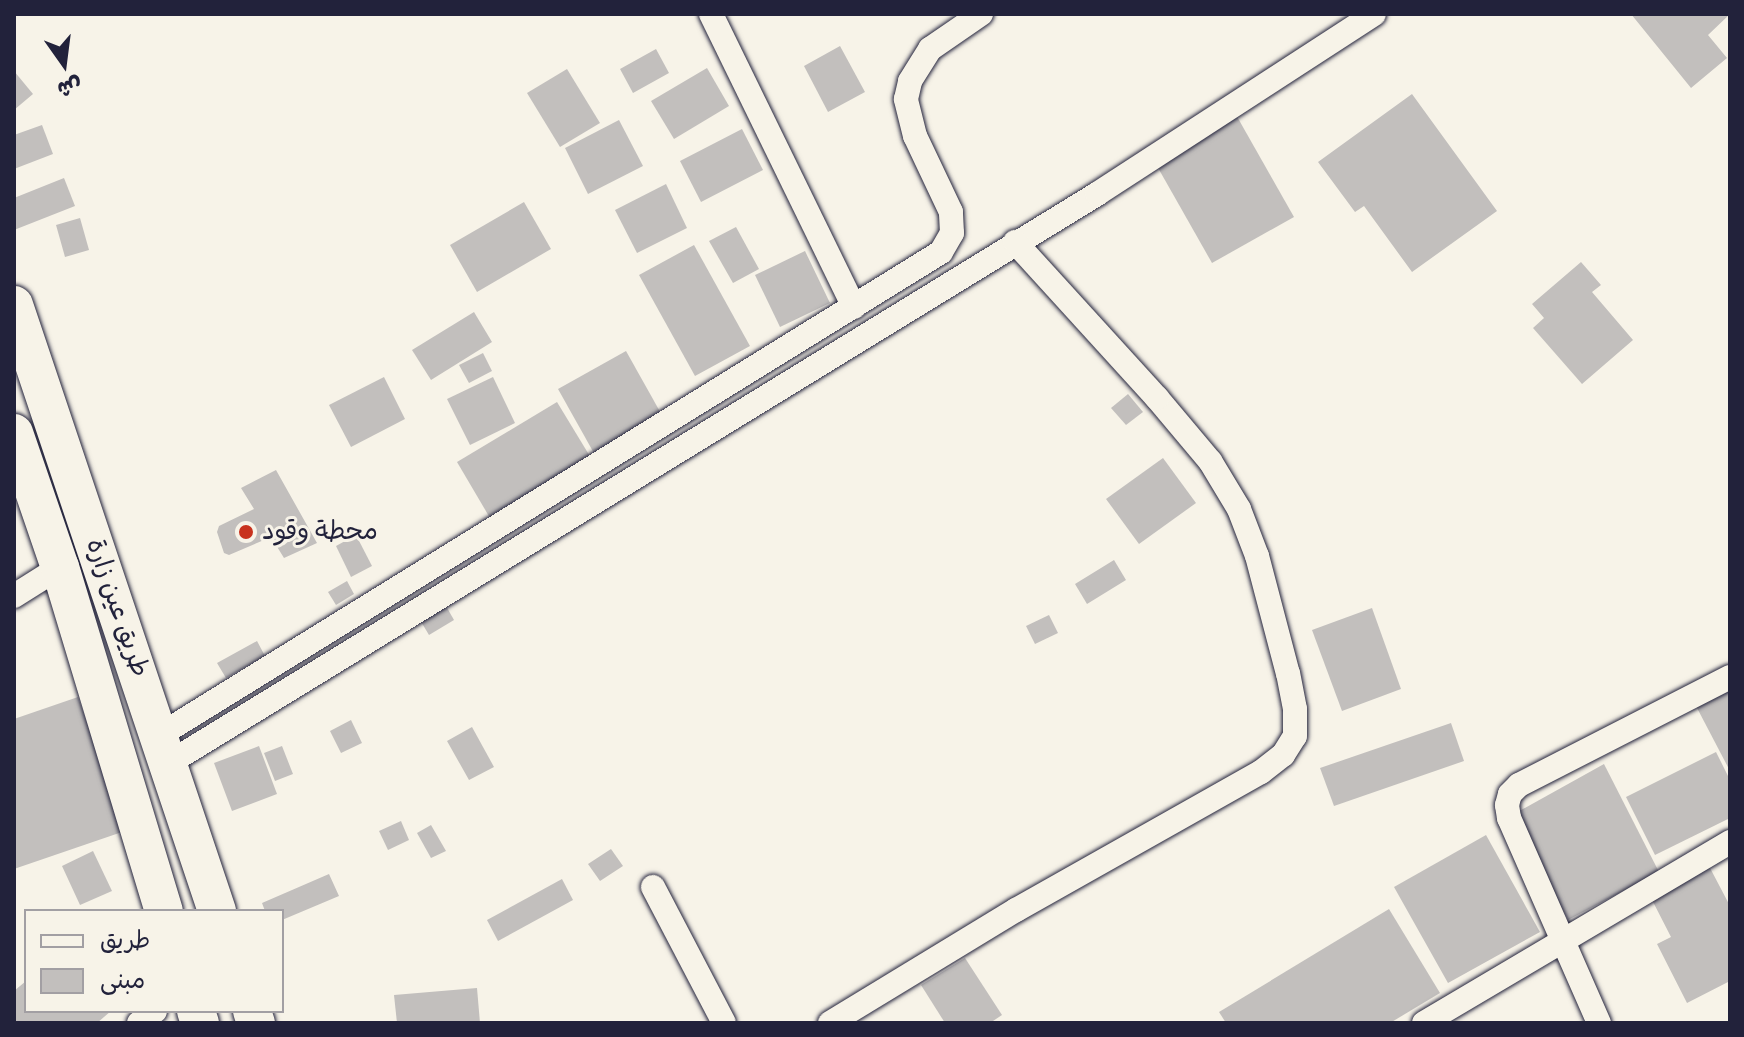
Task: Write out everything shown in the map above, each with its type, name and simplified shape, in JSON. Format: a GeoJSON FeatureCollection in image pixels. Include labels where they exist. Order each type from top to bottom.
{"type":"FeatureCollection","features":[{"type":"Feature","properties":{"kind":"main road","name":"طريق عين زارة"},"geometry":{"type":"LineString","coordinates":[[14,305],[216,909]]}},
{"type":"Feature","properties":{"kind":"main road","name":"طريق عين زارة"},"geometry":{"type":"LineString","coordinates":[[14,433],[60,567],[163,909]]}},
{"type":"Feature","properties":{"kind":"street"},"geometry":{"type":"LineString","coordinates":[[711,14],[854,307]]}},
{"type":"Feature","properties":{"kind":"street"},"geometry":{"type":"LineString","coordinates":[[165,749],[933,259],[948,243],[953,223],[951,212],[915,136],[906,99],[910,81],[930,49],[981,14]]}},
{"type":"Feature","properties":{"kind":"street"},"geometry":{"type":"LineString","coordinates":[[165,749],[1097,194],[1374,14]]}},
{"type":"Feature","properties":{"kind":"street"},"geometry":{"type":"LineString","coordinates":[[830,1023],[1016,910],[1261,772],[1283,755],[1295,736],[1295,709],[1278,634],[1257,556],[1239,509],[1210,461],[1015,242]]}},
{"type":"Feature","properties":{"kind":"street"},"geometry":{"type":"LineString","coordinates":[[14,596],[60,567]]}},
{"type":"Feature","properties":{"kind":"street"},"geometry":{"type":"LineString","coordinates":[[1599,1023],[1509,818],[1507,805],[1510,794],[1519,785],[1730,677]]}},
{"type":"Feature","properties":{"kind":"street"},"geometry":{"type":"LineString","coordinates":[[1424,1023],[1560,939],[1730,842]]}},
{"type":"Feature","properties":{"kind":"street"},"geometry":{"type":"LineString","coordinates":[[653,887],[724,1023]]}},
{"type":"Feature","properties":{"kind":"building"},"geometry":{"type":"Polygon","coordinates":[[[1631,14],[1730,14],[1708,35],[1727,58],[1691,88],[1631,14]]]}},
{"type":"Feature","properties":{"kind":"building"},"geometry":{"type":"Polygon","coordinates":[[[840,46],[865,92],[828,112],[804,66],[840,46]]]}},
{"type":"Feature","properties":{"kind":"building"},"geometry":{"type":"Polygon","coordinates":[[[656,49],[669,73],[633,93],[620,69],[656,49]]]}},
{"type":"Feature","properties":{"kind":"building"},"geometry":{"type":"Polygon","coordinates":[[[707,68],[729,106],[674,139],[651,101],[707,68]]]}},
{"type":"Feature","properties":{"kind":"building"},"geometry":{"type":"Polygon","coordinates":[[[567,69],[600,123],[560,147],[527,93],[567,69]]]}},
{"type":"Feature","properties":{"kind":"building"},"geometry":{"type":"Polygon","coordinates":[[[14,71],[33,94],[14,110],[14,71]]]}},
{"type":"Feature","properties":{"kind":"building"},"geometry":{"type":"Polygon","coordinates":[[[1412,94],[1497,211],[1412,272],[1364,206],[1355,212],[1318,162],[1412,94]]]}},
{"type":"Feature","properties":{"kind":"building"},"geometry":{"type":"Polygon","coordinates":[[[1235,113],[1294,217],[1212,263],[1153,159],[1235,113]]]}},
{"type":"Feature","properties":{"kind":"building"},"geometry":{"type":"Polygon","coordinates":[[[619,120],[643,166],[588,194],[565,148],[619,120]]]}},
{"type":"Feature","properties":{"kind":"building"},"geometry":{"type":"Polygon","coordinates":[[[42,125],[53,154],[14,169],[14,135],[42,125]]]}},
{"type":"Feature","properties":{"kind":"building"},"geometry":{"type":"Polygon","coordinates":[[[742,129],[763,170],[701,202],[680,161],[742,129]]]}},
{"type":"Feature","properties":{"kind":"building"},"geometry":{"type":"Polygon","coordinates":[[[64,178],[75,206],[14,230],[14,198],[64,178]]]}},
{"type":"Feature","properties":{"kind":"building"},"geometry":{"type":"Polygon","coordinates":[[[666,184],[687,228],[637,253],[615,210],[666,184]]]}},
{"type":"Feature","properties":{"kind":"building"},"geometry":{"type":"Polygon","coordinates":[[[524,202],[551,249],[477,292],[450,245],[524,202]]]}},
{"type":"Feature","properties":{"kind":"building"},"geometry":{"type":"Polygon","coordinates":[[[80,218],[89,250],[65,257],[56,225],[80,218]]]}},
{"type":"Feature","properties":{"kind":"building"},"geometry":{"type":"Polygon","coordinates":[[[736,227],[759,269],[733,283],[709,241],[736,227]]]}},
{"type":"Feature","properties":{"kind":"building"},"geometry":{"type":"Polygon","coordinates":[[[694,245],[750,346],[695,376],[639,275],[694,245]]]}},
{"type":"Feature","properties":{"kind":"building"},"geometry":{"type":"Polygon","coordinates":[[[805,251],[830,303],[780,327],[755,275],[805,251]]]}},
{"type":"Feature","properties":{"kind":"building"},"geometry":{"type":"Polygon","coordinates":[[[1581,262],[1601,285],[1592,292],[1633,340],[1582,384],[1533,328],[1544,318],[1532,304],[1581,262]]]}},
{"type":"Feature","properties":{"kind":"building"},"geometry":{"type":"Polygon","coordinates":[[[474,312],[492,342],[431,380],[412,350],[474,312]]]}},
{"type":"Feature","properties":{"kind":"building"},"geometry":{"type":"Polygon","coordinates":[[[626,351],[663,417],[595,455],[558,389],[626,351]]]}},
{"type":"Feature","properties":{"kind":"building"},"geometry":{"type":"Polygon","coordinates":[[[483,353],[492,371],[469,383],[459,365],[483,353]]]}},
{"type":"Feature","properties":{"kind":"building"},"geometry":{"type":"Polygon","coordinates":[[[384,377],[405,419],[351,447],[329,405],[384,377]]]}},
{"type":"Feature","properties":{"kind":"building"},"geometry":{"type":"Polygon","coordinates":[[[493,377],[515,423],[470,445],[447,399],[493,377]]]}},
{"type":"Feature","properties":{"kind":"building"},"geometry":{"type":"Polygon","coordinates":[[[1128,394],[1143,412],[1126,425],[1111,408],[1128,394]]]}},
{"type":"Feature","properties":{"kind":"building"},"geometry":{"type":"Polygon","coordinates":[[[557,402],[591,458],[490,518],[457,462],[557,402]]]}},
{"type":"Feature","properties":{"kind":"building"},"geometry":{"type":"Polygon","coordinates":[[[1163,458],[1196,503],[1139,544],[1106,499],[1163,458]]]}},
{"type":"Feature","properties":{"kind":"building"},"geometry":{"type":"Polygon","coordinates":[[[276,470],[317,543],[284,558],[271,537],[229,555],[224,553],[217,532],[219,526],[254,509],[241,488],[276,470]]]}},
{"type":"Feature","properties":{"kind":"building"},"geometry":{"type":"Polygon","coordinates":[[[356,535],[372,566],[351,577],[336,546],[356,535]]]}},
{"type":"Feature","properties":{"kind":"building"},"geometry":{"type":"Polygon","coordinates":[[[1114,560],[1126,580],[1087,604],[1075,584],[1114,560]]]}},
{"type":"Feature","properties":{"kind":"building"},"geometry":{"type":"Polygon","coordinates":[[[347,581],[354,594],[336,605],[328,592],[347,581]]]}},
{"type":"Feature","properties":{"kind":"building"},"geometry":{"type":"Polygon","coordinates":[[[446,606],[454,620],[429,635],[420,620],[446,606]]]}},
{"type":"Feature","properties":{"kind":"building"},"geometry":{"type":"Polygon","coordinates":[[[1372,608],[1401,689],[1342,711],[1312,630],[1372,608]]]}},
{"type":"Feature","properties":{"kind":"building"},"geometry":{"type":"Polygon","coordinates":[[[1049,615],[1058,633],[1035,644],[1026,626],[1049,615]]]}},
{"type":"Feature","properties":{"kind":"building"},"geometry":{"type":"Polygon","coordinates":[[[257,641],[265,656],[226,678],[217,663],[257,641]]]}},
{"type":"Feature","properties":{"kind":"building"},"geometry":{"type":"Polygon","coordinates":[[[1730,688],[1730,771],[1696,706],[1730,688]]]}},
{"type":"Feature","properties":{"kind":"building"},"geometry":{"type":"Polygon","coordinates":[[[78,697],[125,831],[14,869],[14,719],[78,697]]]}},
{"type":"Feature","properties":{"kind":"building"},"geometry":{"type":"Polygon","coordinates":[[[351,720],[362,743],[341,753],[330,731],[351,720]]]}},
{"type":"Feature","properties":{"kind":"building"},"geometry":{"type":"Polygon","coordinates":[[[1451,723],[1464,761],[1334,806],[1320,768],[1451,723]]]}},
{"type":"Feature","properties":{"kind":"building"},"geometry":{"type":"Polygon","coordinates":[[[472,727],[494,767],[469,780],[447,741],[472,727]]]}},
{"type":"Feature","properties":{"kind":"building"},"geometry":{"type":"Polygon","coordinates":[[[259,746],[277,794],[232,811],[214,763],[259,746]]]}},
{"type":"Feature","properties":{"kind":"building"},"geometry":{"type":"Polygon","coordinates":[[[282,746],[293,774],[275,781],[264,753],[282,746]]]}},
{"type":"Feature","properties":{"kind":"building"},"geometry":{"type":"Polygon","coordinates":[[[1716,752],[1730,780],[1730,818],[1655,855],[1626,797],[1716,752]]]}},
{"type":"Feature","properties":{"kind":"building"},"geometry":{"type":"Polygon","coordinates":[[[1604,764],[1659,872],[1568,920],[1514,814],[1604,764]]]}},
{"type":"Feature","properties":{"kind":"building"},"geometry":{"type":"Polygon","coordinates":[[[401,821],[409,840],[388,850],[379,831],[401,821]]]}},
{"type":"Feature","properties":{"kind":"building"},"geometry":{"type":"Polygon","coordinates":[[[431,825],[446,851],[431,858],[417,833],[431,825]]]}},
{"type":"Feature","properties":{"kind":"building"},"geometry":{"type":"Polygon","coordinates":[[[1486,835],[1540,932],[1448,983],[1394,887],[1486,835]]]}},
{"type":"Feature","properties":{"kind":"building"},"geometry":{"type":"Polygon","coordinates":[[[611,849],[623,866],[600,881],[588,864],[611,849]]]}},
{"type":"Feature","properties":{"kind":"building"},"geometry":{"type":"Polygon","coordinates":[[[93,851],[112,891],[80,905],[62,866],[93,851]]]}},
{"type":"Feature","properties":{"kind":"building"},"geometry":{"type":"Polygon","coordinates":[[[1709,866],[1730,906],[1730,981],[1687,1003],[1657,944],[1671,937],[1650,896],[1709,866]]]}},
{"type":"Feature","properties":{"kind":"building"},"geometry":{"type":"Polygon","coordinates":[[[329,874],[339,896],[284,919],[284,909],[264,909],[262,903],[329,874]]]}},
{"type":"Feature","properties":{"kind":"building"},"geometry":{"type":"Polygon","coordinates":[[[562,879],[573,900],[498,941],[487,920],[562,879]]]}},
{"type":"Feature","properties":{"kind":"building"},"geometry":{"type":"Polygon","coordinates":[[[1389,909],[1440,993],[1390,1023],[1226,1023],[1219,1012],[1389,909]]]}},
{"type":"Feature","properties":{"kind":"building"},"geometry":{"type":"Polygon","coordinates":[[[965,958],[1002,1015],[990,1023],[945,1023],[921,985],[965,958]]]}},
{"type":"Feature","properties":{"kind":"building"},"geometry":{"type":"Polygon","coordinates":[[[24,983],[24,1013],[109,1013],[97,1023],[14,1023],[14,991],[24,983]]]}},
{"type":"Feature","properties":{"kind":"building"},"geometry":{"type":"Polygon","coordinates":[[[477,988],[480,1023],[397,1023],[394,995],[477,988]]]}},
{"type":"Feature","properties":{"kind":"place","name":"محطة وقود"},"geometry":{"type":"Point","coordinates":[246,532]}}]}
